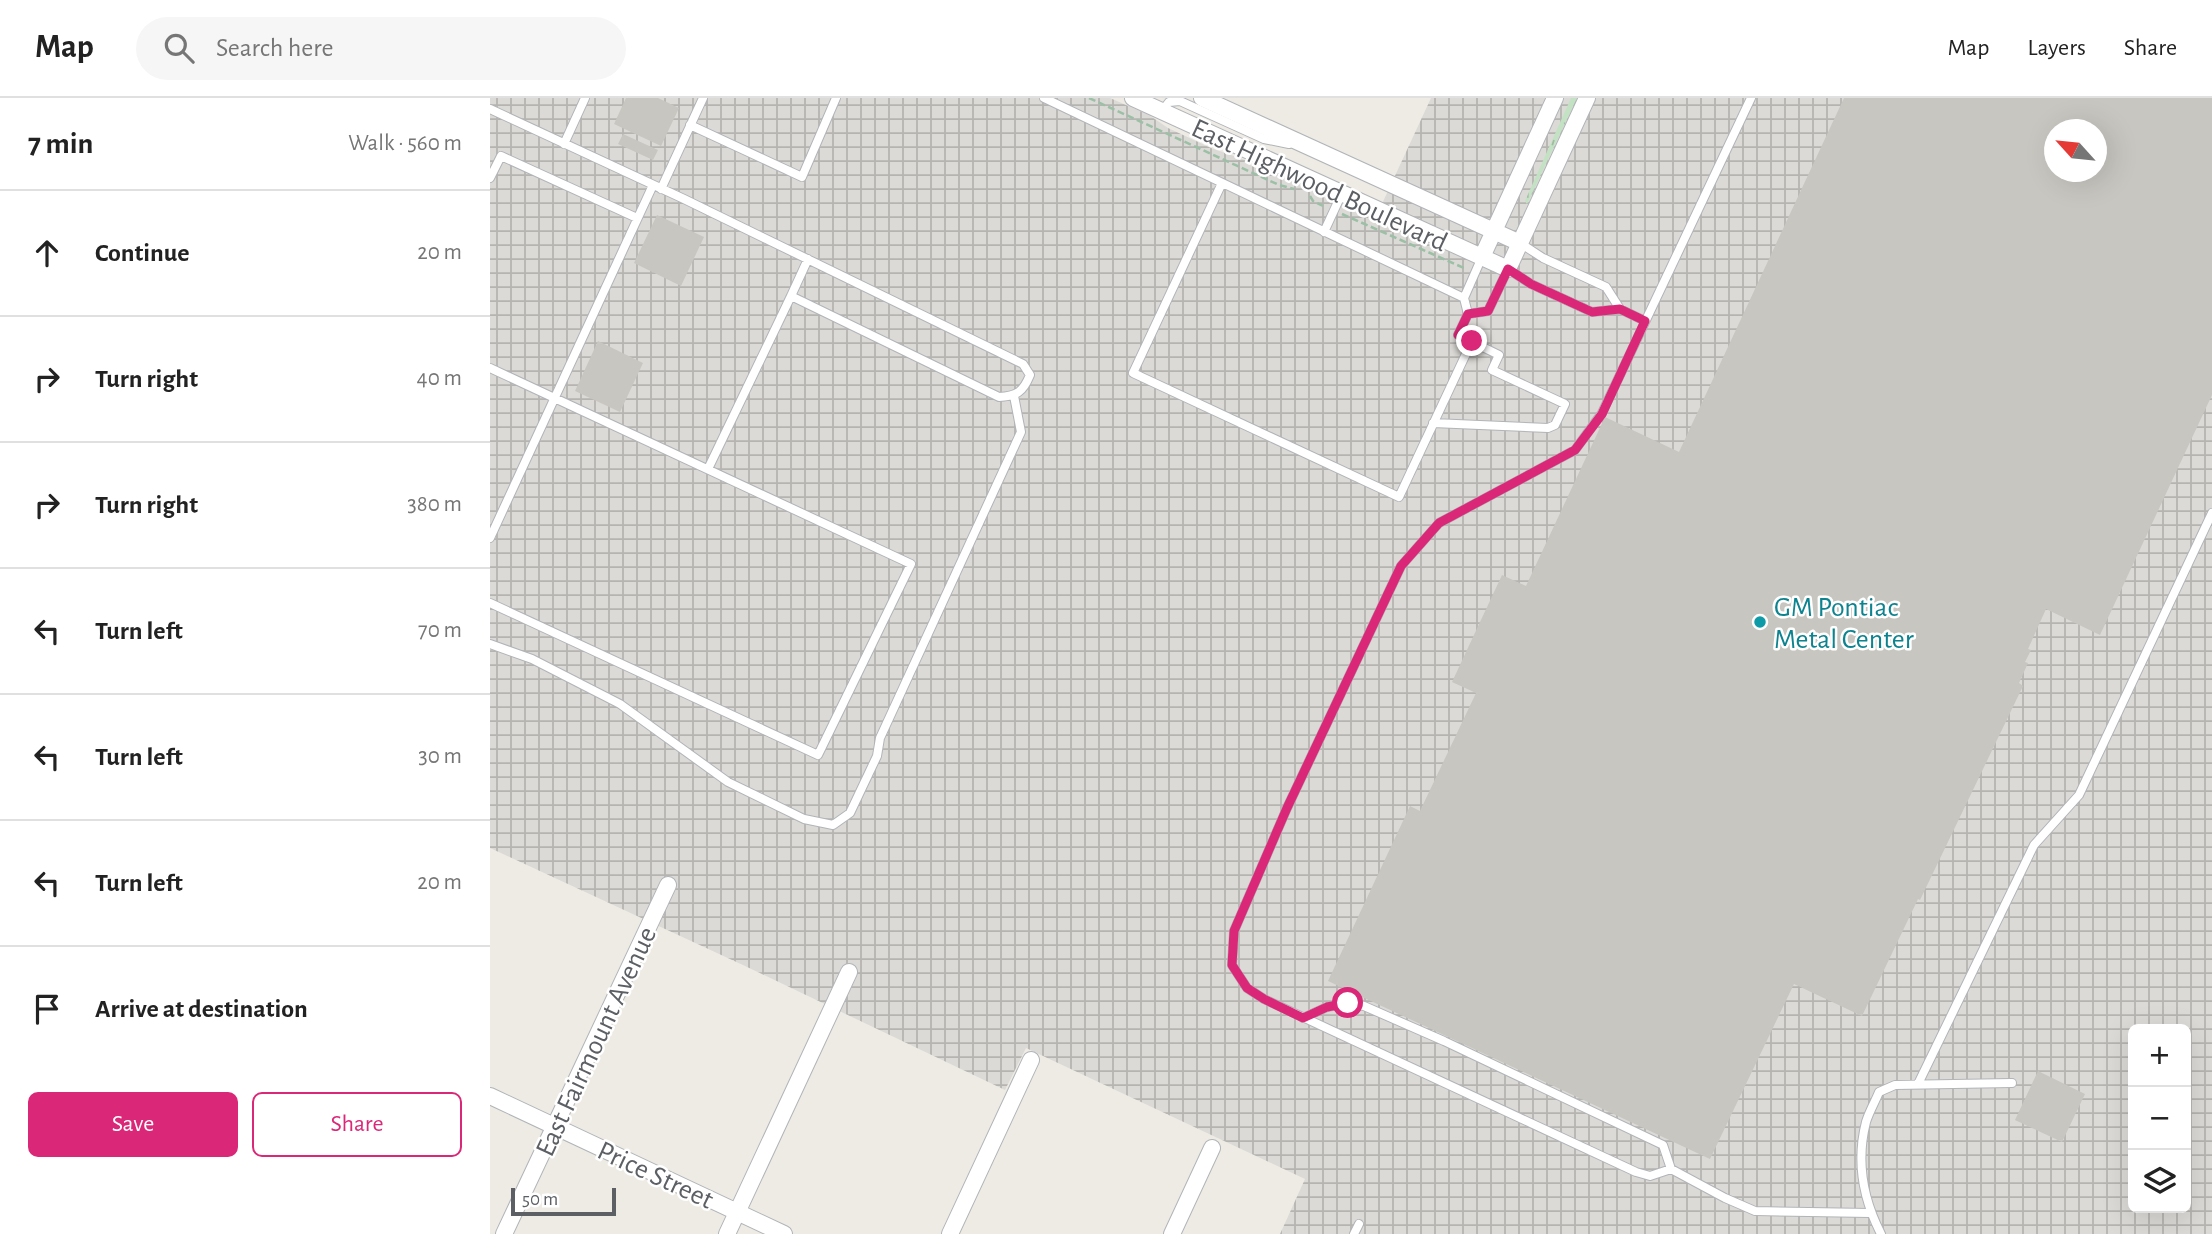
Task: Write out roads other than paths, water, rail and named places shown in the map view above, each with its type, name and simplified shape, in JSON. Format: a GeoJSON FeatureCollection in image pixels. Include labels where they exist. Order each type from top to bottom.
{"type":"FeatureCollection","features":[{"type":"Feature","properties":{"kind":"street","name":"East Highwood Boulevard"},"geometry":{"type":"LineString","coordinates":[[1133,98],[1508,269]]}},
{"type":"Feature","properties":{"kind":"street","name":"East Highwood Boulevard"},"geometry":{"type":"LineString","coordinates":[[1202,98],[1520,243]]}},
{"type":"Feature","properties":{"kind":"street"},"geometry":{"type":"LineString","coordinates":[[1482,257],[1555,98]]}},
{"type":"Feature","properties":{"kind":"street"},"geometry":{"type":"LineString","coordinates":[[1508,269],[1587,98]]}},
{"type":"Feature","properties":{"kind":"street","name":"East Fairmount Avenue"},"geometry":{"type":"LineString","coordinates":[[504,1234],[668,885]]}},
{"type":"Feature","properties":{"kind":"street"},"geometry":{"type":"LineString","coordinates":[[727,1234],[849,972]]}},
{"type":"Feature","properties":{"kind":"street"},"geometry":{"type":"LineString","coordinates":[[950,1234],[1031,1060]]}},
{"type":"Feature","properties":{"kind":"street","name":"Price Street"},"geometry":{"type":"LineString","coordinates":[[490,1096],[784,1234]]}},
{"type":"Feature","properties":{"kind":"street"},"geometry":{"type":"LineString","coordinates":[[1172,1234],[1212,1148]]}},
{"type":"Feature","properties":{"kind":"lane"},"geometry":{"type":"LineString","coordinates":[[564,144],[585,98]]}},
{"type":"Feature","properties":{"kind":"lane"},"geometry":{"type":"LineString","coordinates":[[490,538],[637,218],[657,187],[703,98]]}},
{"type":"Feature","properties":{"kind":"lane"},"geometry":{"type":"LineString","coordinates":[[690,125],[802,177],[836,98]]}},
{"type":"Feature","properties":{"kind":"lane"},"geometry":{"type":"LineString","coordinates":[[1044,98],[1464,298]]}},
{"type":"Feature","properties":{"kind":"lane"},"geometry":{"type":"LineString","coordinates":[[1671,1168],[1650,1176],[1636,1172],[1264,999],[1247,988],[1232,965],[1234,931],[1287,808],[1401,566],[1439,523],[1575,450],[1602,414],[1751,98]]}},
{"type":"Feature","properties":{"kind":"lane"},"geometry":{"type":"LineString","coordinates":[[1162,111],[1166,104],[1175,100],[1264,139],[1312,148]]}},
{"type":"Feature","properties":{"kind":"lane"},"geometry":{"type":"LineString","coordinates":[[490,109],[1023,364],[1030,375],[1024,389],[1014,396],[999,397],[791,296]]}},
{"type":"Feature","properties":{"kind":"lane"},"geometry":{"type":"LineString","coordinates":[[490,178],[501,156],[637,218]]}},
{"type":"Feature","properties":{"kind":"lane"},"geometry":{"type":"LineString","coordinates":[[1222,183],[1133,373],[1399,497],[1472,341]]}},
{"type":"Feature","properties":{"kind":"lane"},"geometry":{"type":"LineString","coordinates":[[1324,232],[1342,193]]}},
{"type":"Feature","properties":{"kind":"lane"},"geometry":{"type":"LineString","coordinates":[[1520,243],[1543,258],[1606,286],[1620,309]]}},
{"type":"Feature","properties":{"kind":"lane"},"geometry":{"type":"LineString","coordinates":[[1433,423],[1548,428],[1555,425],[1565,404],[1492,370],[1499,355],[1458,335],[1468,314],[1464,298],[1482,257]]}},
{"type":"Feature","properties":{"kind":"lane"},"geometry":{"type":"LineString","coordinates":[[708,469],[808,259]]}},
{"type":"Feature","properties":{"kind":"lane"},"geometry":{"type":"LineString","coordinates":[[1468,314],[1488,311],[1508,269],[1531,284],[1592,312],[1620,309],[1645,321]]}},
{"type":"Feature","properties":{"kind":"lane"},"geometry":{"type":"LineString","coordinates":[[490,368],[911,564],[818,755],[490,603]]}},
{"type":"Feature","properties":{"kind":"lane"},"geometry":{"type":"LineString","coordinates":[[490,644],[532,659],[620,704],[728,782],[804,819],[833,825],[850,813],[877,756],[880,738],[1021,432],[1014,396]]}},
{"type":"Feature","properties":{"kind":"lane"},"geometry":{"type":"LineString","coordinates":[[1918,1084],[2034,845],[2079,795],[2212,513]]}},
{"type":"Feature","properties":{"kind":"lane"},"geometry":{"type":"LineString","coordinates":[[1303,1018],[1327,1007],[1348,1003],[1364,1006],[1663,1145],[1671,1168],[1755,1211],[1870,1213]]}},
{"type":"Feature","properties":{"kind":"lane"},"geometry":{"type":"LineString","coordinates":[[1881,1234],[1870,1213],[1863,1188],[1862,1149],[1866,1121],[1879,1092],[1895,1085],[2012,1083]]}},
{"type":"Feature","properties":{"kind":"lane"},"geometry":{"type":"LineString","coordinates":[[1354,1234],[1359,1224]]}},
{"type":"Feature","properties":{"kind":"place","name":"GM Pontiac Metal Center"},"geometry":{"type":"Point","coordinates":[1760,622]}}]}
